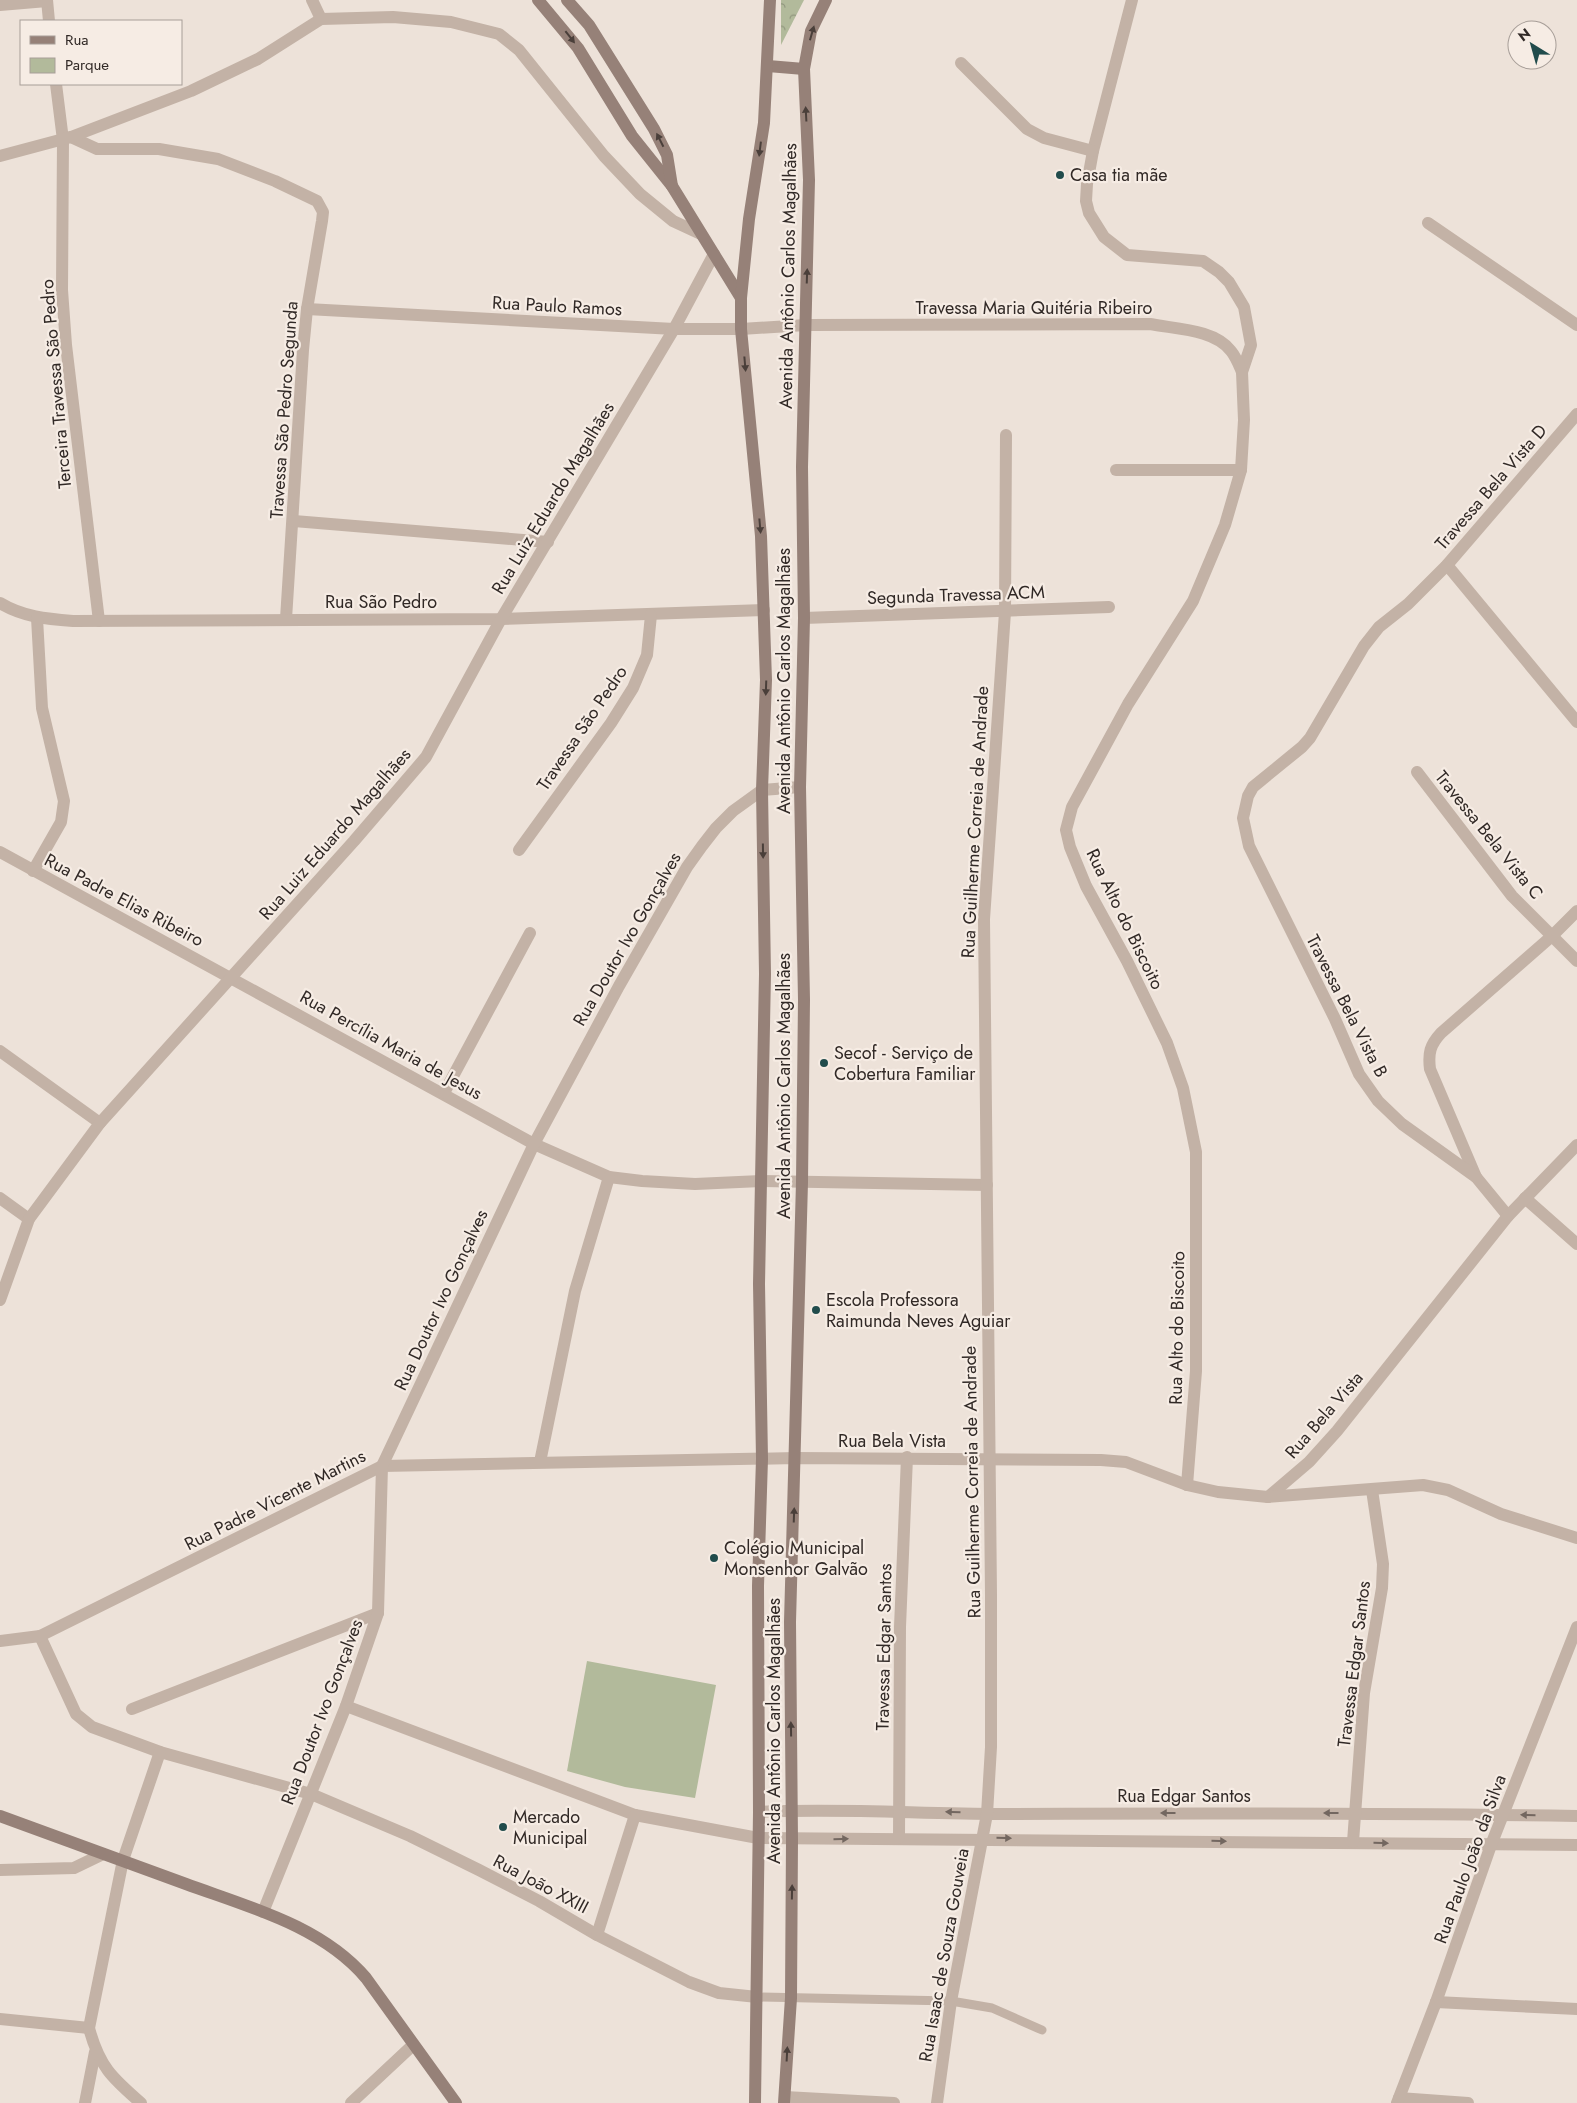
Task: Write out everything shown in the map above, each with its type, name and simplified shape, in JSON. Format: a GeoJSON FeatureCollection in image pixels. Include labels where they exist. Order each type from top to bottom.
{"type":"FeatureCollection","features":[{"type":"Feature","properties":{"kind":"main road"},"geometry":{"type":"LineString","coordinates":[[538,0],[578,48],[636,142],[672,186],[741,298]]}},
{"type":"Feature","properties":{"kind":"main road"},"geometry":{"type":"LineString","coordinates":[[567,0],[589,25],[654,129],[667,155],[672,186]]}},
{"type":"Feature","properties":{"kind":"main road","name":"Avenida Antônio Carlos Magalhães"},"geometry":{"type":"LineString","coordinates":[[755,2103],[758,1586],[762,1459],[759,1284],[765,974],[762,790],[766,680],[760,526],[741,329],[741,298],[749,219],[764,122],[770,0]]}},
{"type":"Feature","properties":{"kind":"main road","name":"Avenida Antônio Carlos Magalhães"},"geometry":{"type":"LineString","coordinates":[[784,2100],[790,1998],[792,1810],[790,1622],[796,1458],[804,1000],[800,787],[804,618],[802,467],[809,180],[804,69],[811,31],[826,0]]}},
{"type":"Feature","properties":{"kind":"main road"},"geometry":{"type":"LineString","coordinates":[[768,66],[804,69]]}},
{"type":"Feature","properties":{"kind":"main road"},"geometry":{"type":"LineString","coordinates":[[0,1816],[263,1912],[325,1942],[350,1959],[456,2103]]}},
{"type":"Feature","properties":{"kind":"street"},"geometry":{"type":"LineString","coordinates":[[0,6],[47,0],[49,20]]}},
{"type":"Feature","properties":{"kind":"street"},"geometry":{"type":"LineString","coordinates":[[312,0],[321,19]]}},
{"type":"Feature","properties":{"kind":"street"},"geometry":{"type":"LineString","coordinates":[[1132,0],[1093,151],[1086,201],[1088,213],[1104,237],[1128,255],[1203,261],[1229,282],[1244,307],[1251,345],[1242,372]]}},
{"type":"Feature","properties":{"kind":"street"},"geometry":{"type":"LineString","coordinates":[[0,156],[67,139],[223,77],[293,39],[321,19],[393,18],[451,22],[484,28],[499,34],[519,50],[604,156],[640,194],[673,221],[701,234]]}},
{"type":"Feature","properties":{"kind":"street"},"geometry":{"type":"LineString","coordinates":[[961,63],[1027,128],[1044,138],[1093,151]]}},
{"type":"Feature","properties":{"kind":"street","name":"Terceira Travessa São Pedro"},"geometry":{"type":"LineString","coordinates":[[56,85],[67,139],[62,290],[66,345],[99,621]]}},
{"type":"Feature","properties":{"kind":"street","name":"Travessa São Pedro Segunda"},"geometry":{"type":"LineString","coordinates":[[67,139],[97,149],[159,149],[218,159],[275,181],[317,201],[320,205],[322,221],[307,309],[286,619]]}},
{"type":"Feature","properties":{"kind":"street"},"geometry":{"type":"LineString","coordinates":[[1428,223],[1577,325]]}},
{"type":"Feature","properties":{"kind":"street","name":"Rua Luiz Eduardo Magalhães"},"geometry":{"type":"LineString","coordinates":[[0,1300],[29,1219],[100,1123],[426,757],[501,619],[674,329],[714,254]]}},
{"type":"Feature","properties":{"kind":"street","name":"Rua Paulo Ramos"},"geometry":{"type":"LineString","coordinates":[[307,309],[674,329],[741,329],[806,325]]}},
{"type":"Feature","properties":{"kind":"street","name":"Travessa Maria Quitéria Ribeiro"},"geometry":{"type":"LineString","coordinates":[[806,325],[1150,324],[1204,334],[1217,339],[1231,350],[1242,372]]}},
{"type":"Feature","properties":{"kind":"street","name":"Rua Alto do Biscoito"},"geometry":{"type":"LineString","coordinates":[[1187,1485],[1196,1370],[1196,1152],[1183,1088],[1166,1043],[1127,961],[1086,886],[1070,847],[1066,830],[1072,807],[1128,704],[1193,601],[1225,525],[1241,470],[1244,420],[1242,372]]}},
{"type":"Feature","properties":{"kind":"street","name":"Travessa Bela Vista D"},"geometry":{"type":"LineString","coordinates":[[1577,414],[1447,565],[1577,722]]}},
{"type":"Feature","properties":{"kind":"street","name":"Rua Guilherme Correia de Andrade"},"geometry":{"type":"LineString","coordinates":[[987,1814],[991,1747],[984,919],[1005,612],[1006,435]]}},
{"type":"Feature","properties":{"kind":"street"},"geometry":{"type":"LineString","coordinates":[[1116,470],[1241,470]]}},
{"type":"Feature","properties":{"kind":"street"},"geometry":{"type":"LineString","coordinates":[[294,521],[548,542]]}},
{"type":"Feature","properties":{"kind":"street","name":"Travessa Bela Vista B"},"geometry":{"type":"LineString","coordinates":[[1447,565],[1369,640],[1352,663],[1310,738],[1290,758],[1261,779],[1248,796],[1243,818],[1244,830],[1249,846],[1335,1019],[1359,1074],[1378,1101],[1402,1124],[1476,1177],[1508,1216]]}},
{"type":"Feature","properties":{"kind":"street","name":"Rua São Pedro"},"geometry":{"type":"LineString","coordinates":[[0,603],[11,610],[37,618],[99,621],[501,619],[764,610]]}},
{"type":"Feature","properties":{"kind":"street","name":"Segunda Travessa ACM"},"geometry":{"type":"LineString","coordinates":[[804,618],[1109,607]]}},
{"type":"Feature","properties":{"kind":"street","name":"Travessa São Pedro"},"geometry":{"type":"LineString","coordinates":[[519,850],[611,723],[633,688],[647,655],[651,615]]}},
{"type":"Feature","properties":{"kind":"street"},"geometry":{"type":"LineString","coordinates":[[33,871],[61,822],[64,801],[42,708],[37,618]]}},
{"type":"Feature","properties":{"kind":"street","name":"Travessa Bela Vista C"},"geometry":{"type":"LineString","coordinates":[[1417,772],[1512,896],[1577,961]]}},
{"type":"Feature","properties":{"kind":"street"},"geometry":{"type":"LineString","coordinates":[[762,790],[800,787]]}},
{"type":"Feature","properties":{"kind":"street","name":"Rua Doutor Ivo Gonçalves"},"geometry":{"type":"LineString","coordinates":[[263,1912],[346,1706],[378,1613],[382,1466],[534,1144],[619,986],[687,867],[716,828],[733,811],[762,790]]}},
{"type":"Feature","properties":{"kind":"street","name":"Rua Padre Elias Ribeiro"},"geometry":{"type":"LineString","coordinates":[[0,852],[231,978]]}},
{"type":"Feature","properties":{"kind":"street"},"geometry":{"type":"LineString","coordinates":[[1476,1177],[1430,1069],[1428,1053],[1433,1042],[1441,1033],[1552,936],[1577,911]]}},
{"type":"Feature","properties":{"kind":"street"},"geometry":{"type":"LineString","coordinates":[[444,1094],[530,933]]}},
{"type":"Feature","properties":{"kind":"street","name":"Rua Percília Maria de Jesus"},"geometry":{"type":"LineString","coordinates":[[231,978],[534,1144],[609,1177],[695,1184],[761,1181],[987,1185]]}},
{"type":"Feature","properties":{"kind":"street"},"geometry":{"type":"LineString","coordinates":[[0,1051],[100,1123]]}},
{"type":"Feature","properties":{"kind":"street","name":"Rua Bela Vista"},"geometry":{"type":"LineString","coordinates":[[762,1459],[907,1457],[1126,1462],[1187,1485],[1218,1492],[1268,1497],[1309,1462],[1337,1431],[1508,1216],[1577,1145]]}},
{"type":"Feature","properties":{"kind":"street"},"geometry":{"type":"LineString","coordinates":[[540,1462],[575,1290],[609,1177]]}},
{"type":"Feature","properties":{"kind":"street"},"geometry":{"type":"LineString","coordinates":[[0,1198],[29,1219]]}},
{"type":"Feature","properties":{"kind":"street"},"geometry":{"type":"LineString","coordinates":[[1526,1198],[1577,1244]]}},
{"type":"Feature","properties":{"kind":"street","name":"Travessa Edgar Santos"},"geometry":{"type":"LineString","coordinates":[[899,1838],[900,1627],[907,1457]]}},
{"type":"Feature","properties":{"kind":"street","name":"Rua Padre Vicente Martins"},"geometry":{"type":"LineString","coordinates":[[0,1641],[40,1636],[382,1466],[762,1459]]}},
{"type":"Feature","properties":{"kind":"street"},"geometry":{"type":"LineString","coordinates":[[1268,1497],[1423,1485],[1448,1490],[1501,1514],[1577,1538]]}},
{"type":"Feature","properties":{"kind":"street","name":"Travessa Edgar Santos"},"geometry":{"type":"LineString","coordinates":[[1353,1842],[1364,1693],[1382,1588],[1383,1564],[1372,1490]]}},
{"type":"Feature","properties":{"kind":"street"},"geometry":{"type":"LineString","coordinates":[[132,1709],[378,1613]]}},
{"type":"Feature","properties":{"kind":"street","name":"Rua Paulo João da Silva"},"geometry":{"type":"LineString","coordinates":[[1398,2100],[1436,2002],[1491,1845],[1571,1662],[1577,1627]]}},
{"type":"Feature","properties":{"kind":"street","name":"Rua João XXIII"},"geometry":{"type":"LineString","coordinates":[[40,1636],[76,1714],[84,1722],[106,1733],[160,1752],[311,1794],[410,1836],[479,1870],[539,1901],[597,1935],[708,1990],[757,1997]]}},
{"type":"Feature","properties":{"kind":"street"},"geometry":{"type":"LineString","coordinates":[[346,1706],[635,1815],[758,1838],[792,1840],[981,1838],[1577,1845]]}},
{"type":"Feature","properties":{"kind":"street"},"geometry":{"type":"LineString","coordinates":[[141,2103],[121,2086],[95,2052],[89,2028],[123,1860],[160,1752]]}},
{"type":"Feature","properties":{"kind":"street","name":"Rua Edgar Santos"},"geometry":{"type":"LineString","coordinates":[[758,1812],[792,1810],[899,1810],[987,1814],[1356,1813],[1577,1816]]}},
{"type":"Feature","properties":{"kind":"street","name":"Rua Isaac de Souza Gouveia"},"geometry":{"type":"LineString","coordinates":[[937,2103],[951,2001],[987,1814]]}},
{"type":"Feature","properties":{"kind":"street"},"geometry":{"type":"LineString","coordinates":[[597,1935],[635,1815]]}},
{"type":"Feature","properties":{"kind":"street"},"geometry":{"type":"LineString","coordinates":[[0,1870],[74,1868],[103,1854]]}},
{"type":"Feature","properties":{"kind":"street"},"geometry":{"type":"LineString","coordinates":[[1436,2002],[1577,2009]]}},
{"type":"Feature","properties":{"kind":"street"},"geometry":{"type":"LineString","coordinates":[[0,2019],[89,2028]]}},
{"type":"Feature","properties":{"kind":"street"},"geometry":{"type":"LineString","coordinates":[[350,2103],[414,2045]]}},
{"type":"Feature","properties":{"kind":"street"},"geometry":{"type":"LineString","coordinates":[[86,2103],[95,2052]]}},
{"type":"Feature","properties":{"kind":"street"},"geometry":{"type":"LineString","coordinates":[[784,2100],[894,2103]]}},
{"type":"Feature","properties":{"kind":"street"},"geometry":{"type":"LineString","coordinates":[[1398,2100],[1468,2103]]}},
{"type":"Feature","properties":{"kind":"lane"},"geometry":{"type":"LineString","coordinates":[[757,1997],[951,2001],[992,2008],[1042,2030]]}},
{"type":"Feature","properties":{"kind":"green space"},"geometry":{"type":"Polygon","coordinates":[[[781,0],[804,0],[781,45],[781,0]]]}},
{"type":"Feature","properties":{"kind":"green space"},"geometry":{"type":"Polygon","coordinates":[[[587,1661],[716,1685],[695,1798],[625,1787],[567,1771],[587,1661]]]}},
{"type":"Feature","properties":{"kind":"place","name":"Casa tia mãe"},"geometry":{"type":"Point","coordinates":[1060,175]}},
{"type":"Feature","properties":{"kind":"place","name":"Secof - Serviço de Cobertura Familiar"},"geometry":{"type":"Point","coordinates":[824,1063]}},
{"type":"Feature","properties":{"kind":"place","name":"Escola Professora Raimunda Neves Aguiar"},"geometry":{"type":"Point","coordinates":[816,1310]}},
{"type":"Feature","properties":{"kind":"place","name":"Colégio Municipal Monsenhor Galvão"},"geometry":{"type":"Point","coordinates":[714,1558]}},
{"type":"Feature","properties":{"kind":"place","name":"Mercado Municipal"},"geometry":{"type":"Point","coordinates":[503,1827]}}]}
